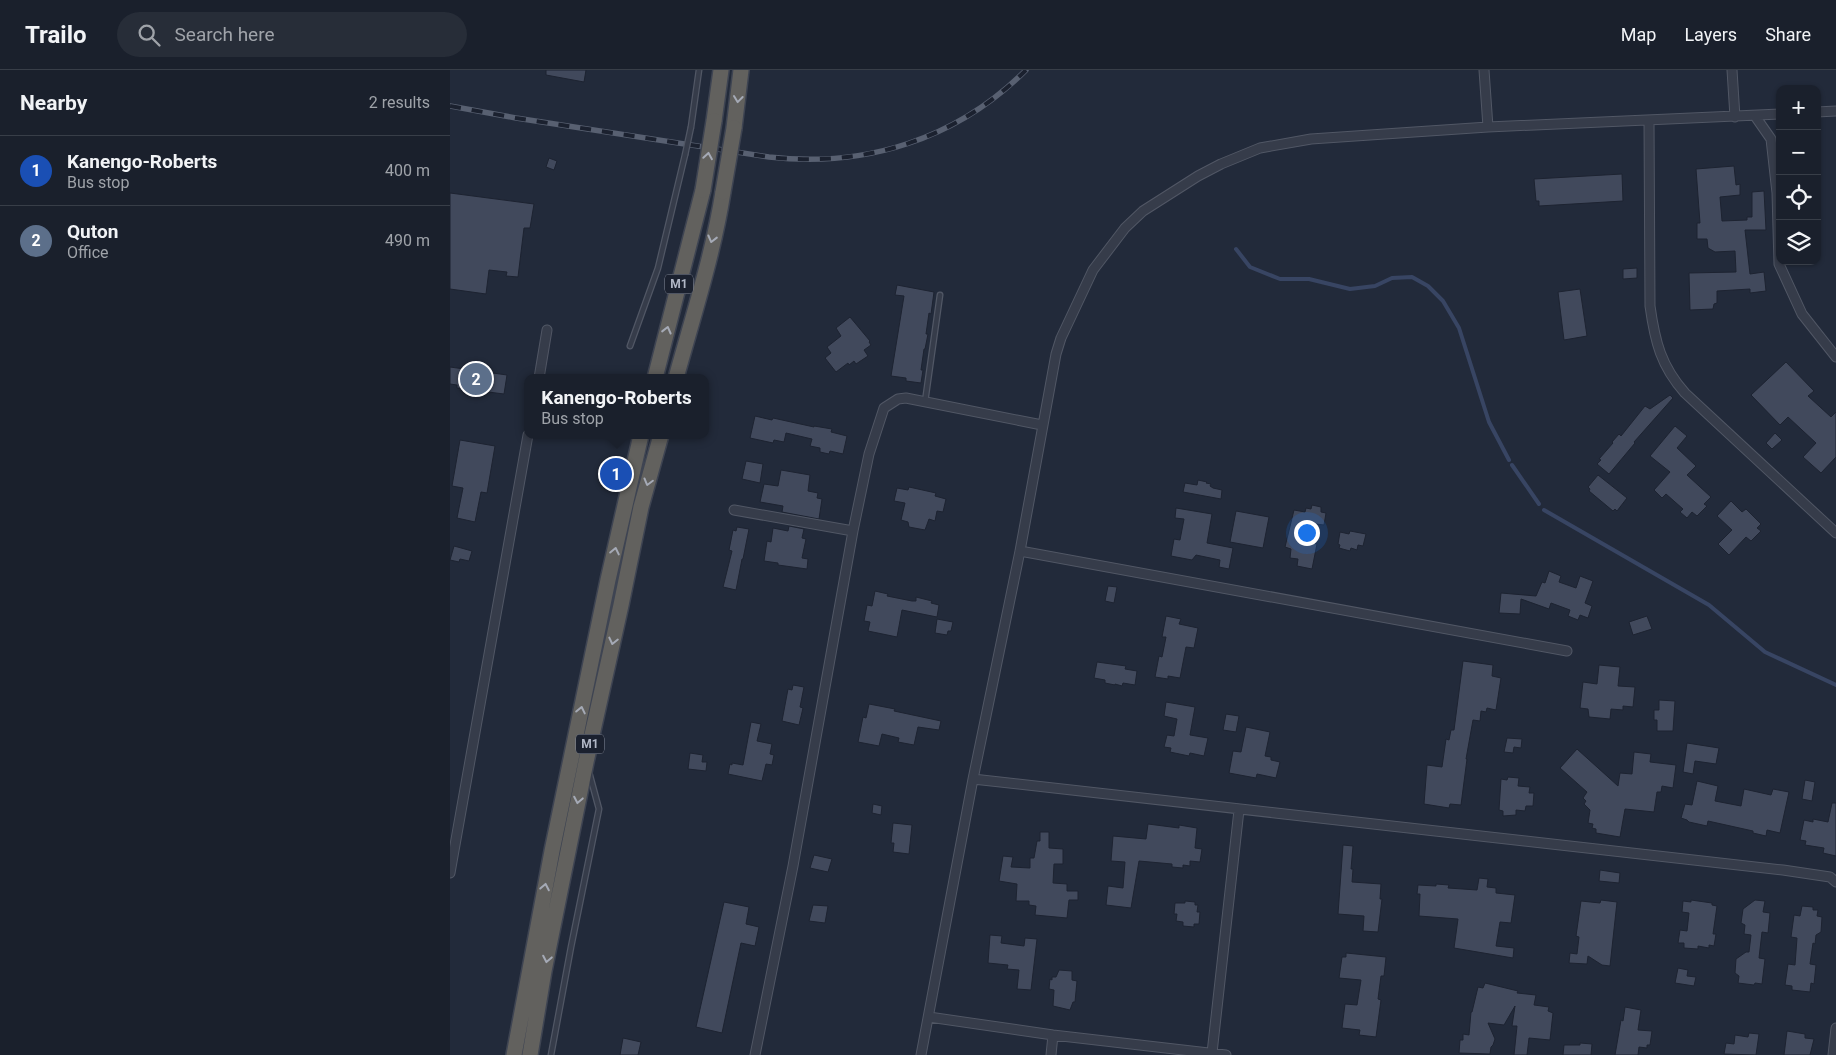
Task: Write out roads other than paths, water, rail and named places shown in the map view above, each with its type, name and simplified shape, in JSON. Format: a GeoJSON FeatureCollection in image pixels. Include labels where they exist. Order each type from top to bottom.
{"type":"FeatureCollection","features":[{"type":"Feature","properties":{"kind":"highway","name":"M1"},"geometry":{"type":"LineString","coordinates":[[656,374],[703,190],[721,70]]}},
{"type":"Feature","properties":{"kind":"highway","name":"M1"},"geometry":{"type":"LineString","coordinates":[[677,374],[719,212],[734,128],[741,70]]}},
{"type":"Feature","properties":{"kind":"highway","name":"M1"},"geometry":{"type":"LineString","coordinates":[[514,1055],[552,851],[606,590],[640,439]]}},
{"type":"Feature","properties":{"kind":"highway","name":"M1"},"geometry":{"type":"LineString","coordinates":[[530,1055],[544,971],[586,762],[641,507],[660,439]]}},
{"type":"Feature","properties":{"kind":"street"},"geometry":{"type":"LineString","coordinates":[[1484,70],[1488,127]]}},
{"type":"Feature","properties":{"kind":"street"},"geometry":{"type":"LineString","coordinates":[[1732,70],[1735,117]]}},
{"type":"Feature","properties":{"kind":"street"},"geometry":{"type":"LineString","coordinates":[[1821,112],[1836,111]]}},
{"type":"Feature","properties":{"kind":"street"},"geometry":{"type":"LineString","coordinates":[[922,1055],[973,779],[1020,550],[1042,425],[1060,338],[1094,270],[1125,228],[1143,211],[1164,196],[1221,164],[1260,148],[1311,139],[1488,127],[1776,114]]}},
{"type":"Feature","properties":{"kind":"street"},"geometry":{"type":"LineString","coordinates":[[1755,116],[1771,139],[1777,193],[1779,264],[1802,314],[1836,357]]}},
{"type":"Feature","properties":{"kind":"street"},"geometry":{"type":"LineString","coordinates":[[1649,120],[1650,306],[1652,324],[1666,368],[1685,393],[1836,532]]}},
{"type":"Feature","properties":{"kind":"street"},"geometry":{"type":"LineString","coordinates":[[540,374],[547,330]]}},
{"type":"Feature","properties":{"kind":"street"},"geometry":{"type":"LineString","coordinates":[[755,1055],[793,866],[853,531],[869,454],[884,408],[898,399],[906,398],[1042,425]]}},
{"type":"Feature","properties":{"kind":"street"},"geometry":{"type":"LineString","coordinates":[[450,873],[527,439]]}},
{"type":"Feature","properties":{"kind":"street"},"geometry":{"type":"LineString","coordinates":[[734,510],[853,531]]}},
{"type":"Feature","properties":{"kind":"street"},"geometry":{"type":"LineString","coordinates":[[1020,550],[1567,651]]}},
{"type":"Feature","properties":{"kind":"street"},"geometry":{"type":"LineString","coordinates":[[973,779],[1783,870],[1830,877],[1836,882]]}},
{"type":"Feature","properties":{"kind":"street"},"geometry":{"type":"LineString","coordinates":[[1212,1053],[1239,810]]}},
{"type":"Feature","properties":{"kind":"street"},"geometry":{"type":"LineString","coordinates":[[929,1017],[1053,1035],[1226,1055]]}},
{"type":"Feature","properties":{"kind":"street"},"geometry":{"type":"LineString","coordinates":[[1833,1055],[1836,1028]]}},
{"type":"Feature","properties":{"kind":"street"},"geometry":{"type":"LineString","coordinates":[[1051,1055],[1053,1035]]}},
{"type":"Feature","properties":{"kind":"lane"},"geometry":{"type":"LineString","coordinates":[[630,346],[658,268],[691,127],[699,70]]}},
{"type":"Feature","properties":{"kind":"lane"},"geometry":{"type":"LineString","coordinates":[[925,402],[940,295]]}},
{"type":"Feature","properties":{"kind":"lane"},"geometry":{"type":"LineString","coordinates":[[551,1055],[600,809],[586,762]]}},
{"type":"Feature","properties":{"kind":"waterway"},"geometry":{"type":"LineString","coordinates":[[1236,249],[1250,267],[1280,279],[1309,279],[1350,289],[1375,286],[1392,278],[1412,277],[1428,286],[1443,301],[1459,328],[1489,422],[1509,460]]}},
{"type":"Feature","properties":{"kind":"waterway"},"geometry":{"type":"LineString","coordinates":[[1512,465],[1539,504]]}},
{"type":"Feature","properties":{"kind":"waterway"},"geometry":{"type":"LineString","coordinates":[[1544,510],[1709,605],[1765,652],[1836,685]]}},
{"type":"Feature","properties":{"kind":"railway"},"geometry":{"type":"LineString","coordinates":[[450,106],[769,157],[840,158],[908,144],[940,131],[970,114],[999,94],[1026,70]]}},
{"type":"Feature","properties":{"kind":"place","name":"Quton"},"geometry":{"type":"Point","coordinates":[476,379]}},
{"type":"Feature","properties":{"kind":"place","name":"Kanengo-Roberts"},"geometry":{"type":"Point","coordinates":[616,474]}}]}
